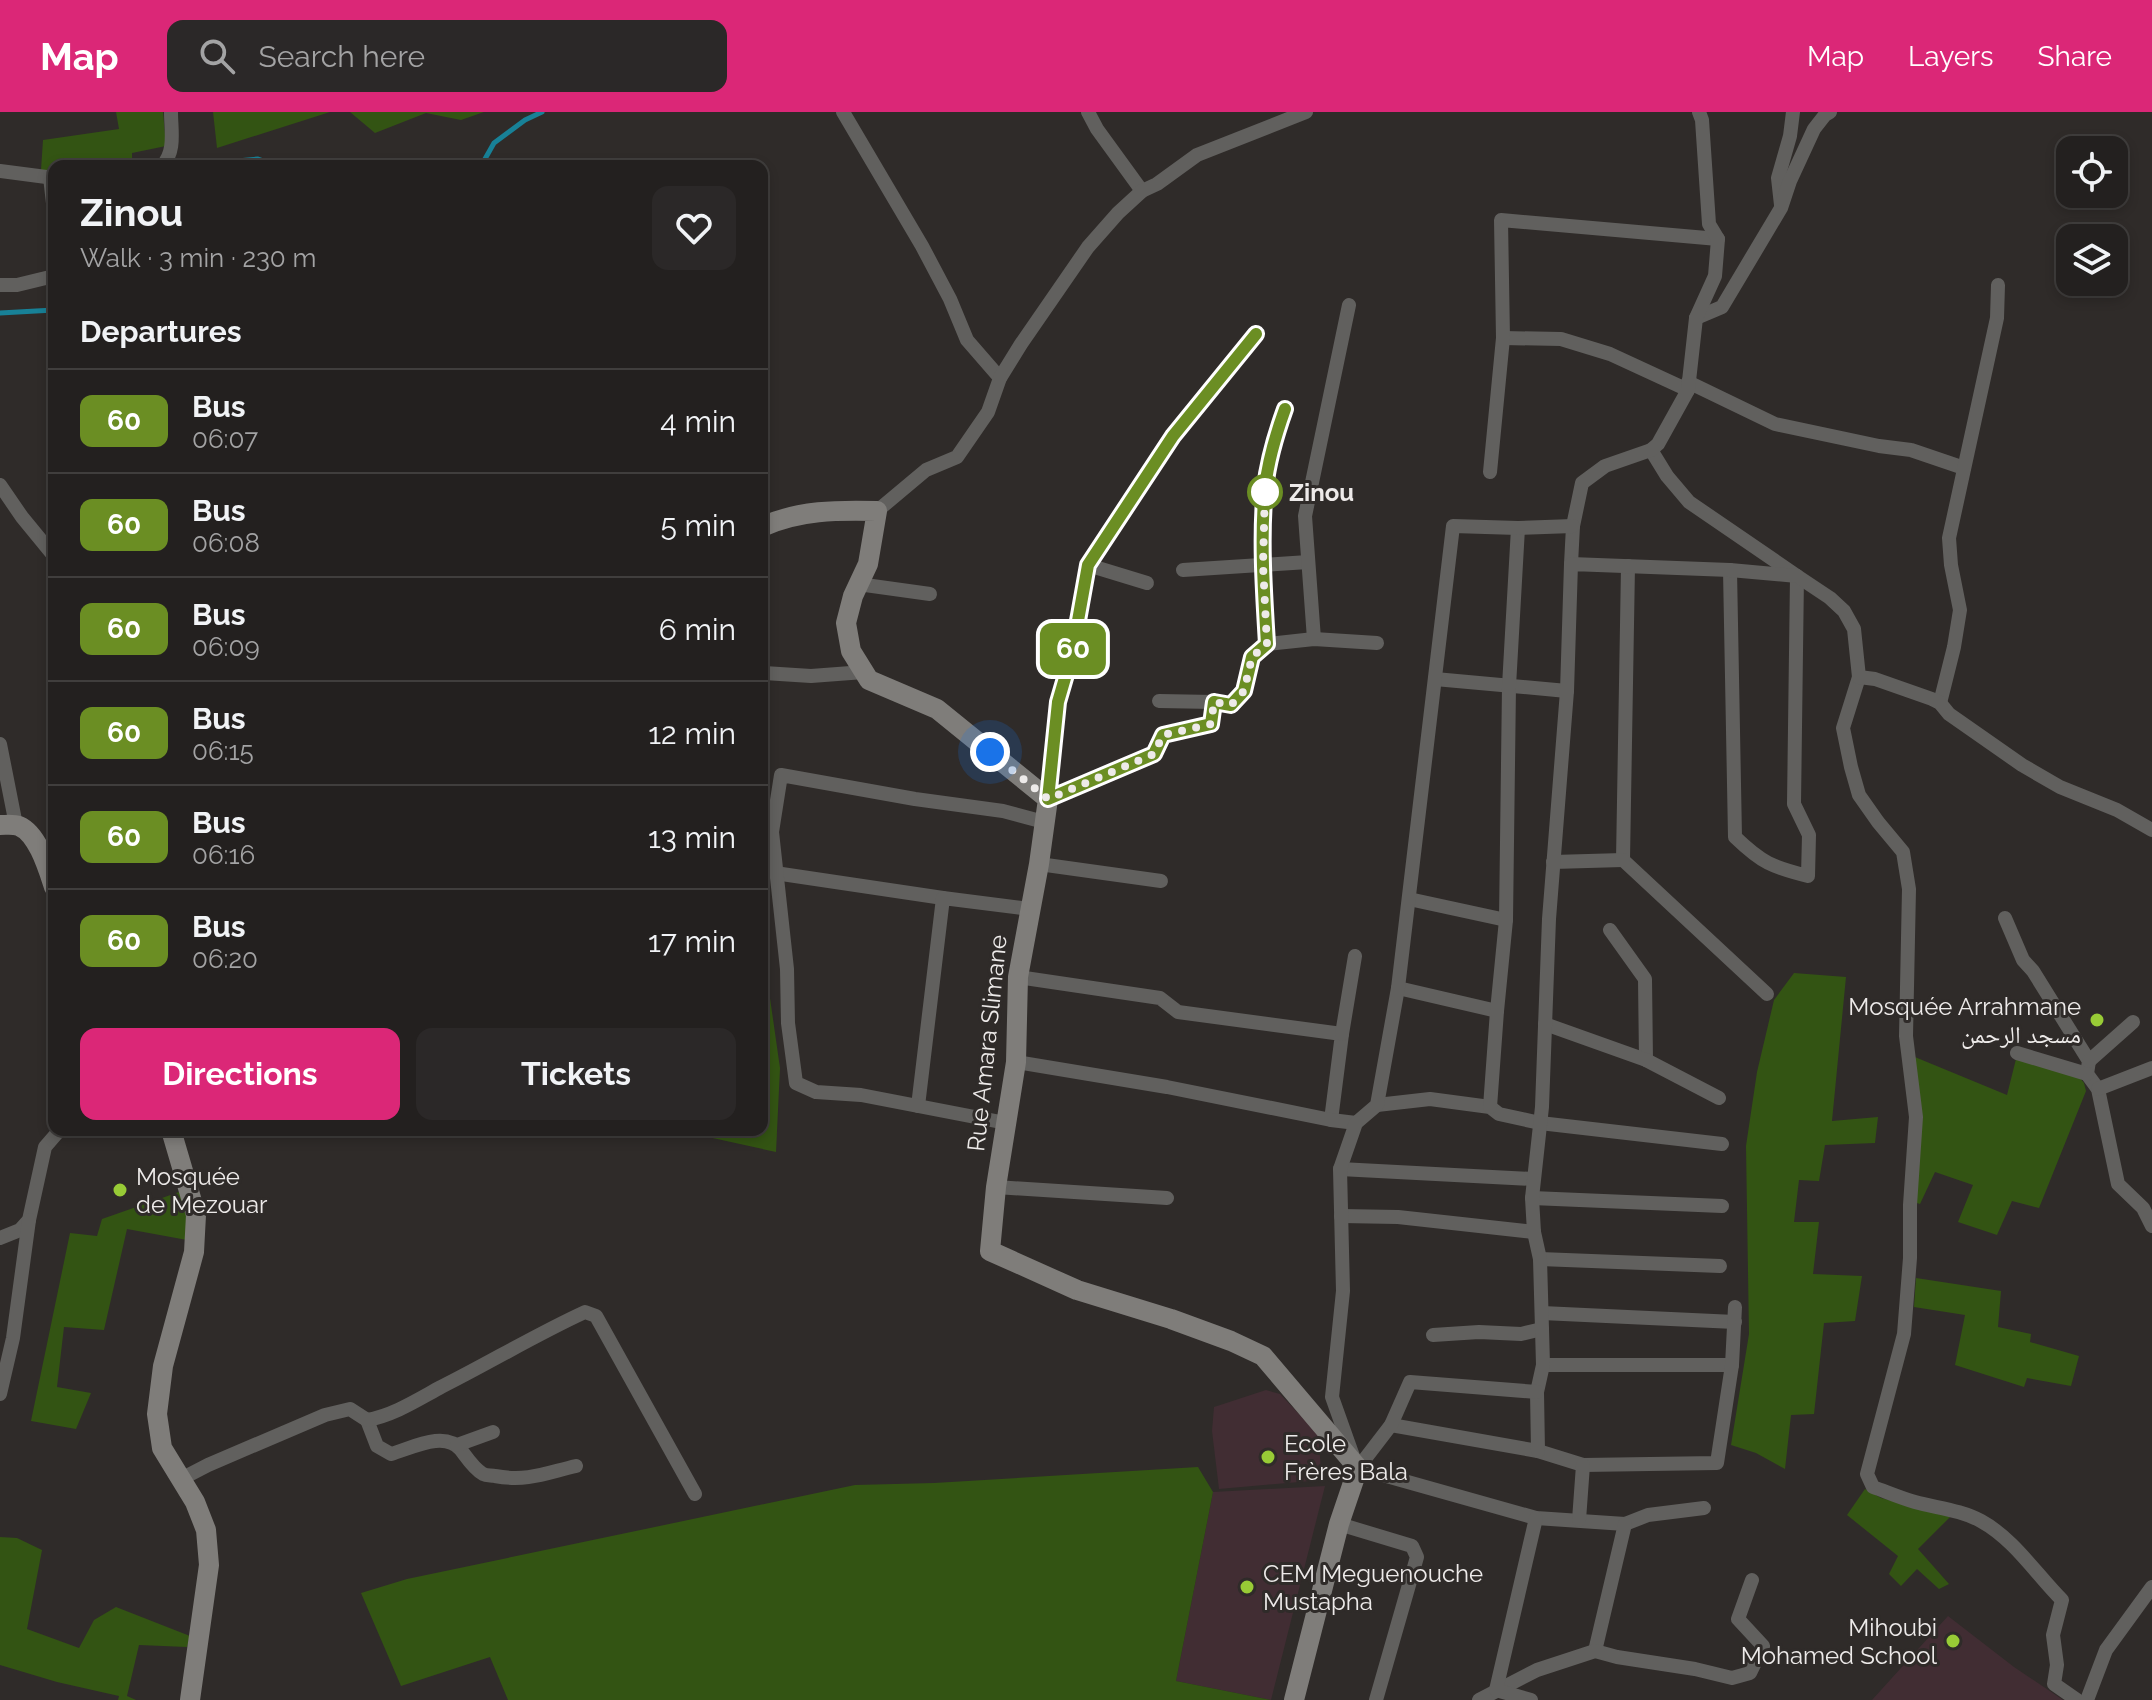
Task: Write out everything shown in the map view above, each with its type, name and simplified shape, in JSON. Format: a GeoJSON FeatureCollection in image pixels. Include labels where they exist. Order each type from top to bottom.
{"type":"FeatureCollection","features":[{"type":"Feature","properties":{"kind":"street"},"geometry":{"type":"LineString","coordinates":[[168,160],[172,150],[171,112]]}},
{"type":"Feature","properties":{"kind":"street"},"geometry":{"type":"LineString","coordinates":[[843,112],[922,246],[967,340],[1000,378]]}},
{"type":"Feature","properties":{"kind":"street"},"geometry":{"type":"LineString","coordinates":[[1088,112],[1142,191]]}},
{"type":"Feature","properties":{"kind":"street"},"geometry":{"type":"LineString","coordinates":[[1048,799],[937,709],[869,680],[851,651],[846,623],[853,596],[868,564],[877,511],[926,470],[957,457],[988,412],[1000,378],[1021,344],[1088,247],[1118,213],[1142,191],[1197,155],[1306,112]]}},
{"type":"Feature","properties":{"kind":"street"},"geometry":{"type":"LineString","coordinates":[[1538,1451],[1537,1392],[1543,1365],[1542,1313],[1540,1259],[1534,1232],[1532,1198],[1542,1107],[1553,862],[1567,691],[1573,526],[1582,483],[1605,466],[1651,450],[1658,444],[1688,386],[1696,318],[1715,276],[1718,239],[1709,224],[1699,112]]}},
{"type":"Feature","properties":{"kind":"street"},"geometry":{"type":"LineString","coordinates":[[1781,208],[1778,178],[1793,112]]}},
{"type":"Feature","properties":{"kind":"street"},"geometry":{"type":"LineString","coordinates":[[1696,318],[1722,307],[1781,208],[1808,139],[1830,112]]}},
{"type":"Feature","properties":{"kind":"street"},"geometry":{"type":"LineString","coordinates":[[0,171],[48,177]]}},
{"type":"Feature","properties":{"kind":"street"},"geometry":{"type":"LineString","coordinates":[[1490,472],[1503,338],[1501,220],[1718,239]]}},
{"type":"Feature","properties":{"kind":"street"},"geometry":{"type":"LineString","coordinates":[[0,285],[17,285],[48,277]]}},
{"type":"Feature","properties":{"kind":"street"},"geometry":{"type":"LineString","coordinates":[[1940,703],[1960,610],[1949,538],[1997,318],[1998,285]]}},
{"type":"Feature","properties":{"kind":"street"},"geometry":{"type":"LineString","coordinates":[[1314,639],[1305,516],[1349,305]]}},
{"type":"Feature","properties":{"kind":"street"},"geometry":{"type":"LineString","coordinates":[[1048,799],[1058,702],[1072,654],[1088,565],[1173,436],[1256,334]]}},
{"type":"Feature","properties":{"kind":"street"},"geometry":{"type":"LineString","coordinates":[[1503,338],[1561,339],[1610,354],[1775,424],[1911,450],[1964,468]]}},
{"type":"Feature","properties":{"kind":"street"},"geometry":{"type":"LineString","coordinates":[[1267,644],[1263,565],[1265,488],[1285,409]]}},
{"type":"Feature","properties":{"kind":"street"},"geometry":{"type":"LineString","coordinates":[[1651,450],[1667,476],[1689,502],[1830,598],[1844,611],[1854,629],[1859,677],[1843,728],[1859,795],[1903,852],[1909,889],[1906,1036],[1916,1117],[1904,1334],[1867,1474],[1873,1487],[1913,1502],[1950,1509],[1982,1521],[2018,1549],[2062,1600],[2053,1635],[2057,1665],[2054,1684],[2077,1700]]}},
{"type":"Feature","properties":{"kind":"street"},"geometry":{"type":"LineString","coordinates":[[0,485],[48,549]]}},
{"type":"Feature","properties":{"kind":"street"},"geometry":{"type":"LineString","coordinates":[[768,524],[783,517],[839,510],[877,511]]}},
{"type":"Feature","properties":{"kind":"street"},"geometry":{"type":"LineString","coordinates":[[1377,1105],[1398,988],[1453,526],[1573,526]]}},
{"type":"Feature","properties":{"kind":"street"},"geometry":{"type":"LineString","coordinates":[[1490,1107],[1506,920],[1509,686],[1518,528]]}},
{"type":"Feature","properties":{"kind":"street"},"geometry":{"type":"LineString","coordinates":[[1183,570],[1308,562]]}},
{"type":"Feature","properties":{"kind":"street"},"geometry":{"type":"LineString","coordinates":[[1571,564],[1730,570],[1797,576]]}},
{"type":"Feature","properties":{"kind":"street"},"geometry":{"type":"LineString","coordinates":[[1088,565],[1147,583]]}},
{"type":"Feature","properties":{"kind":"street"},"geometry":{"type":"LineString","coordinates":[[1623,860],[1628,566]]}},
{"type":"Feature","properties":{"kind":"street"},"geometry":{"type":"LineString","coordinates":[[1730,570],[1735,837],[1754,855],[1777,869],[1808,876],[1809,835],[1794,804],[1797,576]]}},
{"type":"Feature","properties":{"kind":"street"},"geometry":{"type":"LineString","coordinates":[[858,584],[930,594]]}},
{"type":"Feature","properties":{"kind":"street"},"geometry":{"type":"LineString","coordinates":[[1159,701],[1231,705],[1244,691],[1252,657],[1267,644],[1314,639],[1377,643]]}},
{"type":"Feature","properties":{"kind":"street"},"geometry":{"type":"LineString","coordinates":[[768,673],[811,676],[864,672]]}},
{"type":"Feature","properties":{"kind":"street"},"geometry":{"type":"LineString","coordinates":[[1859,677],[1875,679],[1940,703],[1949,714],[2022,765],[2060,787],[2117,810],[2152,830]]}},
{"type":"Feature","properties":{"kind":"street"},"geometry":{"type":"LineString","coordinates":[[1435,679],[1567,691]]}},
{"type":"Feature","properties":{"kind":"street"},"geometry":{"type":"LineString","coordinates":[[1048,799],[1154,754],[1163,735],[1211,724],[1214,702]]}},
{"type":"Feature","properties":{"kind":"street"},"geometry":{"type":"LineString","coordinates":[[0,744],[8,825],[29,832],[48,871]]}},
{"type":"Feature","properties":{"kind":"street"},"geometry":{"type":"LineString","coordinates":[[1006,1123],[861,1095],[816,1092],[796,1083],[772,832],[781,775],[1003,811],[1044,822]]}},
{"type":"Feature","properties":{"kind":"street","name":"Rue Amara Slimane"},"geometry":{"type":"LineString","coordinates":[[1048,799],[1018,977],[1016,1062],[996,1187],[990,1251],[1077,1290],[1171,1319],[1263,1356],[1358,1468]]}},
{"type":"Feature","properties":{"kind":"street"},"geometry":{"type":"LineString","coordinates":[[1553,862],[1623,860],[1767,994]]}},
{"type":"Feature","properties":{"kind":"street"},"geometry":{"type":"LineString","coordinates":[[1039,864],[1161,881]]}},
{"type":"Feature","properties":{"kind":"street"},"geometry":{"type":"LineString","coordinates":[[775,873],[1030,909]]}},
{"type":"Feature","properties":{"kind":"street"},"geometry":{"type":"LineString","coordinates":[[918,1106],[943,898]]}},
{"type":"Feature","properties":{"kind":"street"},"geometry":{"type":"LineString","coordinates":[[1409,899],[1506,920]]}},
{"type":"Feature","properties":{"kind":"street"},"geometry":{"type":"LineString","coordinates":[[2005,918],[2023,960],[2033,971],[2098,1089],[2118,1184],[2147,1206],[2152,1226]]}},
{"type":"Feature","properties":{"kind":"street"},"geometry":{"type":"LineString","coordinates":[[1610,930],[1645,979],[1646,1060]]}},
{"type":"Feature","properties":{"kind":"street"},"geometry":{"type":"LineString","coordinates":[[1331,1120],[1355,956]]}},
{"type":"Feature","properties":{"kind":"street"},"geometry":{"type":"LineString","coordinates":[[1018,977],[1160,998],[1178,1012],[1342,1034]]}},
{"type":"Feature","properties":{"kind":"street"},"geometry":{"type":"LineString","coordinates":[[1398,988],[1497,1011]]}},
{"type":"Feature","properties":{"kind":"street"},"geometry":{"type":"LineString","coordinates":[[2088,1068],[2133,1022]]}},
{"type":"Feature","properties":{"kind":"street"},"geometry":{"type":"LineString","coordinates":[[1545,1024],[1646,1060],[1719,1098]]}},
{"type":"Feature","properties":{"kind":"street"},"geometry":{"type":"LineString","coordinates":[[2017,1053],[2088,1068]]}},
{"type":"Feature","properties":{"kind":"street"},"geometry":{"type":"LineString","coordinates":[[1016,1062],[1356,1123]]}},
{"type":"Feature","properties":{"kind":"street"},"geometry":{"type":"LineString","coordinates":[[2098,1089],[2152,1068]]}},
{"type":"Feature","properties":{"kind":"street"},"geometry":{"type":"LineString","coordinates":[[1358,1468],[1332,1397],[1343,1291],[1340,1169],[1356,1123],[1377,1105],[1430,1099],[1490,1107],[1499,1114],[1540,1123],[1722,1144]]}},
{"type":"Feature","properties":{"kind":"street"},"geometry":{"type":"LineString","coordinates":[[0,1394],[13,1338],[29,1220],[45,1147],[55,1136]]}},
{"type":"Feature","properties":{"kind":"street"},"geometry":{"type":"LineString","coordinates":[[173,1136],[196,1215],[194,1252],[163,1366],[157,1414],[162,1448],[195,1502],[206,1530],[209,1565],[190,1700]]}},
{"type":"Feature","properties":{"kind":"street"},"geometry":{"type":"LineString","coordinates":[[1340,1169],[1533,1179]]}},
{"type":"Feature","properties":{"kind":"street"},"geometry":{"type":"LineString","coordinates":[[996,1187],[1167,1198]]}},
{"type":"Feature","properties":{"kind":"street"},"geometry":{"type":"LineString","coordinates":[[1532,1198],[1722,1206]]}},
{"type":"Feature","properties":{"kind":"street"},"geometry":{"type":"LineString","coordinates":[[1341,1216],[1398,1217],[1534,1232]]}},
{"type":"Feature","properties":{"kind":"street"},"geometry":{"type":"LineString","coordinates":[[0,1238],[20,1230],[29,1220]]}},
{"type":"Feature","properties":{"kind":"street"},"geometry":{"type":"LineString","coordinates":[[1540,1259],[1720,1266]]}},
{"type":"Feature","properties":{"kind":"street"},"geometry":{"type":"LineString","coordinates":[[367,1420],[385,1416],[537,1334],[585,1312],[596,1316],[695,1494]]}},
{"type":"Feature","properties":{"kind":"street"},"geometry":{"type":"LineString","coordinates":[[1391,1425],[1538,1451],[1583,1465],[1717,1463],[1732,1365],[1735,1315],[1542,1313]]}},
{"type":"Feature","properties":{"kind":"street"},"geometry":{"type":"LineString","coordinates":[[1433,1335],[1479,1332],[1521,1334],[1542,1329]]}},
{"type":"Feature","properties":{"kind":"street"},"geometry":{"type":"LineString","coordinates":[[1543,1365],[1732,1365]]}},
{"type":"Feature","properties":{"kind":"street"},"geometry":{"type":"LineString","coordinates":[[1294,1700],[1339,1524],[1358,1468],[1391,1425],[1410,1382],[1537,1392]]}},
{"type":"Feature","properties":{"kind":"street"},"geometry":{"type":"LineString","coordinates":[[181,1479],[325,1415],[350,1409],[367,1420],[377,1446],[391,1454],[450,1440],[483,1474],[508,1478],[538,1477],[576,1466]]}},
{"type":"Feature","properties":{"kind":"street"},"geometry":{"type":"LineString","coordinates":[[457,1445],[493,1432]]}},
{"type":"Feature","properties":{"kind":"street"},"geometry":{"type":"LineString","coordinates":[[1579,1520],[1583,1465]]}},
{"type":"Feature","properties":{"kind":"street"},"geometry":{"type":"LineString","coordinates":[[1358,1468],[1536,1518],[1625,1524],[1648,1515],[1704,1508]]}},
{"type":"Feature","properties":{"kind":"street"},"geometry":{"type":"LineString","coordinates":[[1496,1690],[1536,1518]]}},
{"type":"Feature","properties":{"kind":"street"},"geometry":{"type":"LineString","coordinates":[[1339,1524],[1412,1546],[1417,1557],[1376,1700]]}},
{"type":"Feature","properties":{"kind":"street"},"geometry":{"type":"LineString","coordinates":[[1595,1651],[1625,1524]]}},
{"type":"Feature","properties":{"kind":"street"},"geometry":{"type":"LineString","coordinates":[[1479,1700],[1537,1670],[1595,1651],[1732,1678],[1750,1673],[1763,1646],[1738,1619],[1752,1580]]}},
{"type":"Feature","properties":{"kind":"street"},"geometry":{"type":"LineString","coordinates":[[2087,1700],[2106,1650],[2152,1587]]}},
{"type":"Feature","properties":{"kind":"street"},"geometry":{"type":"LineString","coordinates":[[1496,1690],[1531,1700]]}},
{"type":"Feature","properties":{"kind":"shaded area","name":"Ecole Frères Bala"},"geometry":{"type":"Polygon","coordinates":[[[1266,1390],[1280,1394],[1318,1434],[1322,1480],[1219,1489],[1212,1431],[1214,1407],[1266,1390]]]}},
{"type":"Feature","properties":{"kind":"shaded area","name":"CEM Meguenouche Mustapha"},"geometry":{"type":"Polygon","coordinates":[[[1325,1486],[1271,1700],[1176,1681],[1213,1492],[1325,1486]]]}},
{"type":"Feature","properties":{"kind":"shaded area","name":"Mihoubi Mohamed School"},"geometry":{"type":"Polygon","coordinates":[[[1948,1616],[2014,1667],[2063,1700],[1872,1700],[1948,1616]]]}},
{"type":"Feature","properties":{"kind":"green space"},"geometry":{"type":"Polygon","coordinates":[[[116,112],[163,112],[166,146],[132,153],[132,160],[48,160],[48,170],[41,170],[43,140],[119,129],[116,112]]]}},
{"type":"Feature","properties":{"kind":"green space"},"geometry":{"type":"Polygon","coordinates":[[[213,112],[330,112],[217,148],[213,112]]]}},
{"type":"Feature","properties":{"kind":"green space"},"geometry":{"type":"Polygon","coordinates":[[[350,112],[484,112],[461,120],[426,113],[375,133],[350,112]]]}},
{"type":"Feature","properties":{"kind":"green space"},"geometry":{"type":"Polygon","coordinates":[[[1794,973],[1846,977],[1832,1121],[1878,1117],[1875,1143],[1825,1145],[1819,1181],[1799,1180],[1794,1222],[1819,1222],[1813,1274],[1862,1276],[1855,1321],[1824,1323],[1814,1414],[1791,1415],[1785,1469],[1756,1453],[1731,1445],[1749,1334],[1746,1146],[1757,1072],[1774,1000],[1794,973]]]}},
{"type":"Feature","properties":{"kind":"green space"},"geometry":{"type":"Polygon","coordinates":[[[768,984],[780,1068],[776,1152],[703,1136],[768,1136],[768,984]]]}},
{"type":"Feature","properties":{"kind":"green space"},"geometry":{"type":"Polygon","coordinates":[[[1910,1055],[2007,1095],[2017,1055],[2080,1078],[2086,1091],[2039,1208],[2012,1201],[1997,1235],[1958,1222],[1973,1185],[1935,1172],[1920,1204],[1914,1202],[1910,1055]]]}},
{"type":"Feature","properties":{"kind":"green space"},"geometry":{"type":"Polygon","coordinates":[[[179,1192],[188,1215],[187,1240],[127,1229],[104,1330],[64,1327],[57,1387],[91,1393],[76,1429],[31,1421],[70,1233],[97,1236],[102,1219],[179,1192]]]}},
{"type":"Feature","properties":{"kind":"green space"},"geometry":{"type":"Polygon","coordinates":[[[1916,1278],[2001,1291],[1998,1327],[2031,1334],[2030,1342],[2079,1356],[2071,1386],[2027,1378],[2024,1387],[1955,1365],[1965,1315],[1914,1307],[1916,1278]]]}},
{"type":"Feature","properties":{"kind":"green space"},"geometry":{"type":"Polygon","coordinates":[[[1198,1467],[1213,1492],[1176,1681],[1271,1700],[508,1700],[490,1657],[401,1686],[361,1593],[407,1579],[855,1485],[1198,1467]]]}},
{"type":"Feature","properties":{"kind":"green space"},"geometry":{"type":"Polygon","coordinates":[[[1865,1489],[1881,1498],[1951,1516],[1918,1549],[1949,1584],[1939,1589],[1917,1569],[1901,1586],[1889,1574],[1898,1556],[1847,1515],[1865,1489]]]}},
{"type":"Feature","properties":{"kind":"green space"},"geometry":{"type":"Polygon","coordinates":[[[0,1537],[17,1538],[42,1550],[27,1629],[79,1648],[94,1620],[116,1607],[190,1636],[187,1647],[139,1645],[127,1696],[136,1700],[118,1700],[119,1696],[0,1665],[0,1537]]]}},
{"type":"Feature","properties":{"kind":"waterway"},"geometry":{"type":"LineString","coordinates":[[484,160],[494,143],[525,120],[542,112]]}},
{"type":"Feature","properties":{"kind":"waterway"},"geometry":{"type":"LineString","coordinates":[[248,160],[261,160]]}},
{"type":"Feature","properties":{"kind":"waterway"},"geometry":{"type":"LineString","coordinates":[[0,313],[48,310]]}},
{"type":"Feature","properties":{"kind":"bus line","name":"60"},"geometry":{"type":"LineString","coordinates":[[1256,334],[1173,436],[1088,565],[1072,654],[1058,702],[1048,799],[1154,754],[1163,735],[1211,724],[1214,702],[1231,705],[1244,691],[1252,657],[1267,644],[1263,565],[1265,488],[1285,409]]}},
{"type":"Feature","properties":{"kind":"place","name":"Zinou"},"geometry":{"type":"Point","coordinates":[1265,492]}},
{"type":"Feature","properties":{"kind":"place","name":"Mosquée Arrahmane مسجد الرحمن"},"geometry":{"type":"Point","coordinates":[2097,1020]}},
{"type":"Feature","properties":{"kind":"place","name":"Mosquée de Mezouar"},"geometry":{"type":"Point","coordinates":[120,1190]}},
{"type":"Feature","properties":{"kind":"place","name":"Ecole Frères Bala"},"geometry":{"type":"Point","coordinates":[1268,1457]}},
{"type":"Feature","properties":{"kind":"place","name":"CEM Meguenouche Mustapha"},"geometry":{"type":"Point","coordinates":[1247,1587]}},
{"type":"Feature","properties":{"kind":"place","name":"Mihoubi Mohamed School"},"geometry":{"type":"Point","coordinates":[1953,1641]}},
{"type":"Feature","properties":{"kind":"route"},"geometry":{"type":"LineString","coordinates":[[990,752],[1048,799],[1154,754],[1163,735],[1211,724],[1214,702],[1231,705],[1244,691],[1252,657],[1267,644],[1263,565],[1265,488],[1265,492]]}}]}
